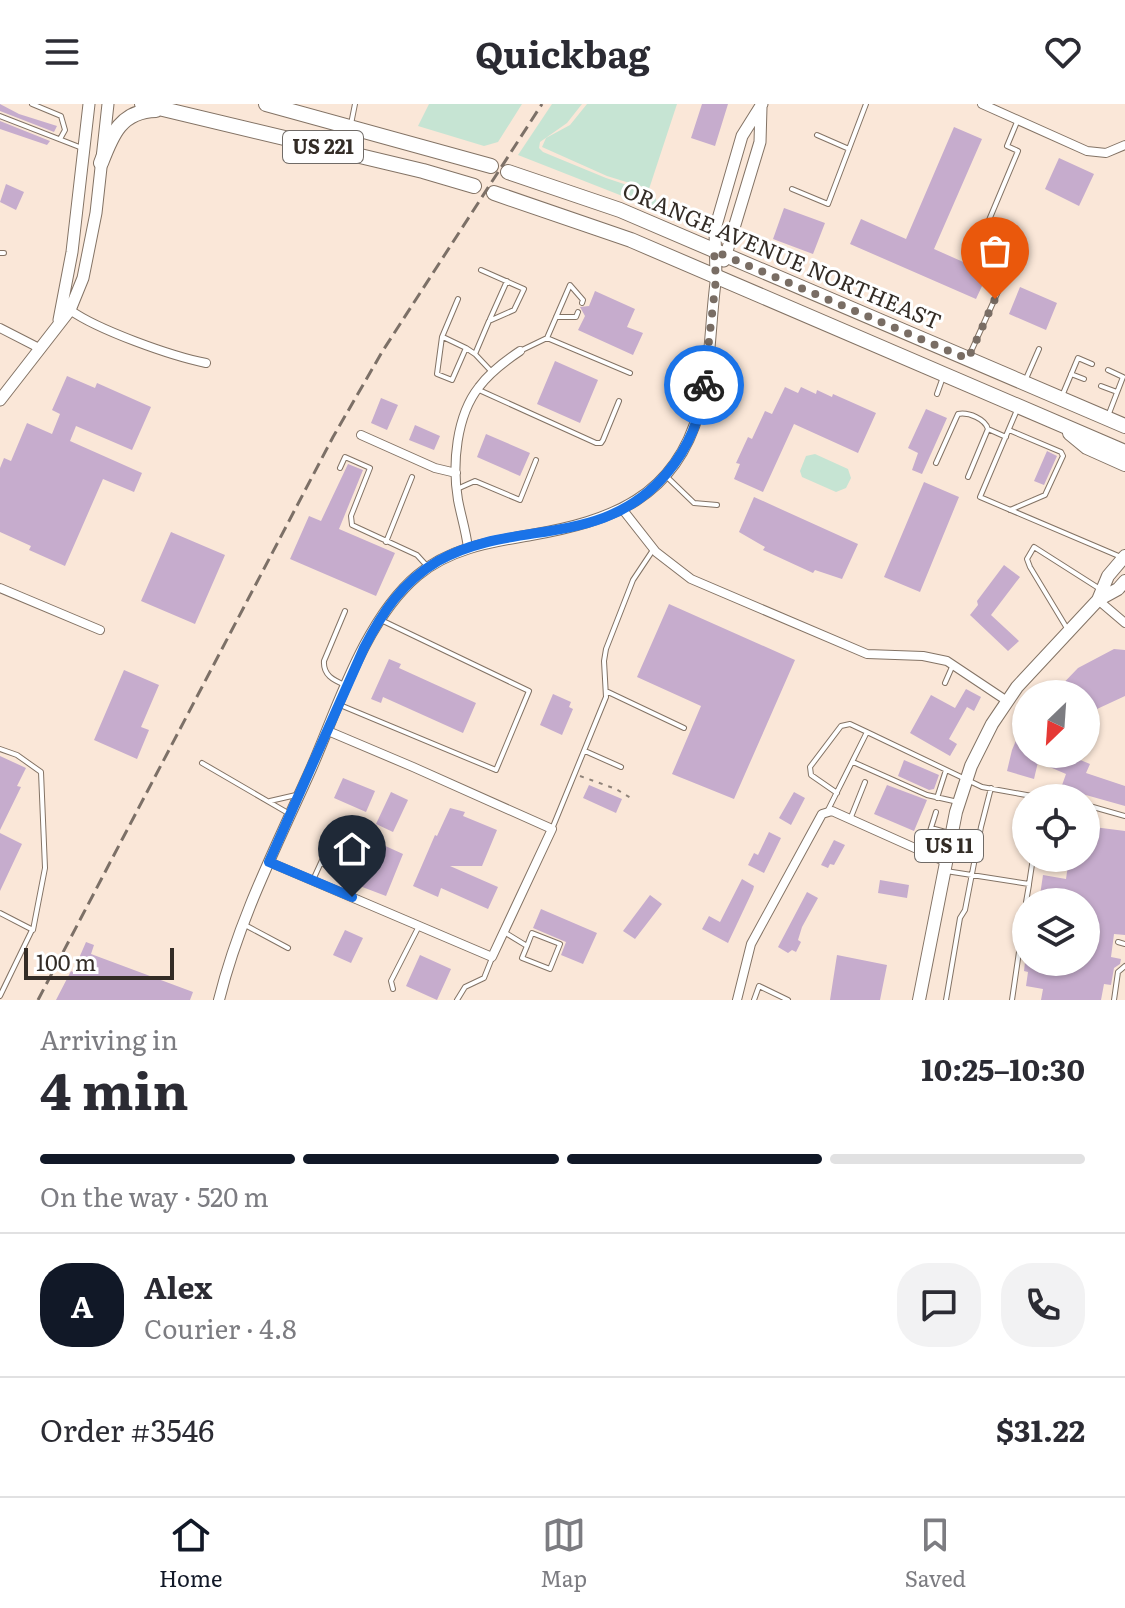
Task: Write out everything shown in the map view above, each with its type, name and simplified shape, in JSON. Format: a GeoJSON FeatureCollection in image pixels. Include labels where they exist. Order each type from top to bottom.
{"type":"FeatureCollection","features":[{"type":"Feature","properties":{"kind":"highway","name":"US 221"},"geometry":{"type":"LineString","coordinates":[[142,104],[474,186]]}},
{"type":"Feature","properties":{"kind":"highway","name":"US 221"},"geometry":{"type":"LineString","coordinates":[[266,104],[491,166]]}},
{"type":"Feature","properties":{"kind":"highway"},"geometry":{"type":"LineString","coordinates":[[101,163],[112,133],[124,118],[146,110],[170,110]]}},
{"type":"Feature","properties":{"kind":"highway","name":"ORANGE AVENUE NORTHEAST"},"geometry":{"type":"LineString","coordinates":[[508,172],[620,210],[1125,426]]}},
{"type":"Feature","properties":{"kind":"highway","name":"ORANGE AVENUE NORTHEAST"},"geometry":{"type":"LineString","coordinates":[[494,193],[631,240],[1125,452]]}},
{"type":"Feature","properties":{"kind":"highway"},"geometry":{"type":"LineString","coordinates":[[1057,423],[1087,447],[1125,464]]}},
{"type":"Feature","properties":{"kind":"main road"},"geometry":{"type":"LineString","coordinates":[[58,324],[70,268],[89,104]]}},
{"type":"Feature","properties":{"kind":"main road"},"geometry":{"type":"LineString","coordinates":[[0,400],[70,310],[88,259],[108,104]]}},
{"type":"Feature","properties":{"kind":"main road"},"geometry":{"type":"LineString","coordinates":[[720,254],[715,229],[742,136],[761,105]]}},
{"type":"Feature","properties":{"kind":"main road"},"geometry":{"type":"LineString","coordinates":[[716,279],[720,254],[760,142],[761,105]]}},
{"type":"Feature","properties":{"kind":"main road","name":"US 11"},"geometry":{"type":"LineString","coordinates":[[919,1000],[951,834],[966,780],[982,742],[1007,701],[1100,595],[1108,576],[1124,557]]}},
{"type":"Feature","properties":{"kind":"main road","name":"US 11"},"geometry":{"type":"LineString","coordinates":[[1100,595],[1118,589],[1125,581]]}},
{"type":"Feature","properties":{"kind":"street"},"geometry":{"type":"LineString","coordinates":[[982,104],[1087,151],[1106,153],[1125,145]]}},
{"type":"Feature","properties":{"kind":"street"},"geometry":{"type":"LineString","coordinates":[[219,1000],[232,950],[243,923],[379,619],[405,586],[428,568],[468,548],[587,525],[623,510],[651,490],[686,445],[700,410],[716,279]]}},
{"type":"Feature","properties":{"kind":"street"},"geometry":{"type":"LineString","coordinates":[[70,310],[170,353],[206,363]]}},
{"type":"Feature","properties":{"kind":"street"},"geometry":{"type":"LineString","coordinates":[[0,328],[41,349]]}},
{"type":"Feature","properties":{"kind":"street"},"geometry":{"type":"LineString","coordinates":[[468,548],[456,473],[462,426],[477,389],[520,351]]}},
{"type":"Feature","properties":{"kind":"street"},"geometry":{"type":"LineString","coordinates":[[361,435],[435,468],[456,473]]}},
{"type":"Feature","properties":{"kind":"street"},"geometry":{"type":"LineString","coordinates":[[623,510],[653,550],[691,579],[855,650],[879,656],[935,658],[953,665],[1007,701]]}},
{"type":"Feature","properties":{"kind":"street"},"geometry":{"type":"LineString","coordinates":[[0,588],[100,630]]}},
{"type":"Feature","properties":{"kind":"street"},"geometry":{"type":"LineString","coordinates":[[1100,595],[1125,623]]}},
{"type":"Feature","properties":{"kind":"street"},"geometry":{"type":"LineString","coordinates":[[269,862],[492,957],[552,829],[328,731]]}},
{"type":"Feature","properties":{"kind":"street"},"geometry":{"type":"LineString","coordinates":[[738,996],[751,944],[809,837],[827,811],[923,852],[945,866]]}},
{"type":"Feature","properties":{"kind":"lane"},"geometry":{"type":"LineString","coordinates":[[32,104],[61,116],[65,130],[60,139]]}},
{"type":"Feature","properties":{"kind":"lane"},"geometry":{"type":"LineString","coordinates":[[350,126],[355,104]]}},
{"type":"Feature","properties":{"kind":"lane"},"geometry":{"type":"LineString","coordinates":[[792,189],[828,204],[866,104]]}},
{"type":"Feature","properties":{"kind":"lane"},"geometry":{"type":"LineString","coordinates":[[0,116],[84,149]]}},
{"type":"Feature","properties":{"kind":"lane"},"geometry":{"type":"LineString","coordinates":[[968,359],[1006,274],[995,260],[976,251],[1018,151],[1007,146],[1018,119]]}},
{"type":"Feature","properties":{"kind":"lane"},"geometry":{"type":"LineString","coordinates":[[817,135],[849,149]]}},
{"type":"Feature","properties":{"kind":"lane"},"geometry":{"type":"LineString","coordinates":[[481,270],[522,288],[523,293],[514,310],[489,321]]}},
{"type":"Feature","properties":{"kind":"lane"},"geometry":{"type":"LineString","coordinates":[[475,354],[507,281]]}},
{"type":"Feature","properties":{"kind":"lane"},"geometry":{"type":"LineString","coordinates":[[520,351],[547,338],[570,285],[583,300],[582,303]]}},
{"type":"Feature","properties":{"kind":"lane"},"geometry":{"type":"LineString","coordinates":[[458,299],[442,337],[437,374],[452,380],[466,348]]}},
{"type":"Feature","properties":{"kind":"lane"},"geometry":{"type":"LineString","coordinates":[[556,317],[576,317],[578,312]]}},
{"type":"Feature","properties":{"kind":"lane"},"geometry":{"type":"LineString","coordinates":[[442,337],[475,354],[492,373]]}},
{"type":"Feature","properties":{"kind":"lane"},"geometry":{"type":"LineString","coordinates":[[547,338],[630,373]]}},
{"type":"Feature","properties":{"kind":"lane"},"geometry":{"type":"LineString","coordinates":[[1025,383],[1039,349]]}},
{"type":"Feature","properties":{"kind":"lane"},"geometry":{"type":"LineString","coordinates":[[1061,398],[1078,358],[1092,364]]}},
{"type":"Feature","properties":{"kind":"lane"},"geometry":{"type":"LineString","coordinates":[[1107,418],[1123,377],[1108,370]]}},
{"type":"Feature","properties":{"kind":"lane"},"geometry":{"type":"LineString","coordinates":[[1071,374],[1084,379]]}},
{"type":"Feature","properties":{"kind":"lane"},"geometry":{"type":"LineString","coordinates":[[937,394],[944,375]]}},
{"type":"Feature","properties":{"kind":"lane"},"geometry":{"type":"LineString","coordinates":[[1101,386],[1117,392]]}},
{"type":"Feature","properties":{"kind":"lane"},"geometry":{"type":"LineString","coordinates":[[477,389],[596,443],[603,440],[619,401]]}},
{"type":"Feature","properties":{"kind":"lane"},"geometry":{"type":"LineString","coordinates":[[1019,406],[980,497],[1124,557]]}},
{"type":"Feature","properties":{"kind":"lane"},"geometry":{"type":"LineString","coordinates":[[936,463],[958,414],[974,416],[985,422],[988,429],[1006,437]]}},
{"type":"Feature","properties":{"kind":"lane"},"geometry":{"type":"LineString","coordinates":[[968,477],[988,429]]}},
{"type":"Feature","properties":{"kind":"lane"},"geometry":{"type":"LineString","coordinates":[[1009,430],[1061,452],[1063,456],[1045,495],[1010,510]]}},
{"type":"Feature","properties":{"kind":"lane"},"geometry":{"type":"LineString","coordinates":[[340,468],[345,457],[370,468],[350,521],[355,528],[422,558],[428,568]]}},
{"type":"Feature","properties":{"kind":"lane"},"geometry":{"type":"LineString","coordinates":[[457,489],[475,481],[520,500],[536,460]]}},
{"type":"Feature","properties":{"kind":"lane"},"geometry":{"type":"LineString","coordinates":[[665,475],[694,503],[717,505]]}},
{"type":"Feature","properties":{"kind":"lane"},"geometry":{"type":"LineString","coordinates":[[386,542],[412,477]]}},
{"type":"Feature","properties":{"kind":"lane"},"geometry":{"type":"LineString","coordinates":[[1069,631],[1030,567],[1027,559],[1034,547],[1100,595]]}},
{"type":"Feature","properties":{"kind":"lane"},"geometry":{"type":"LineString","coordinates":[[552,829],[606,691],[606,649],[633,580],[653,550]]}},
{"type":"Feature","properties":{"kind":"lane"},"geometry":{"type":"LineString","coordinates":[[345,611],[324,661],[324,668],[330,677],[347,686]]}},
{"type":"Feature","properties":{"kind":"lane"},"geometry":{"type":"LineString","coordinates":[[339,704],[496,770],[529,691],[379,619]]}},
{"type":"Feature","properties":{"kind":"lane"},"geometry":{"type":"LineString","coordinates":[[945,683],[953,665]]}},
{"type":"Feature","properties":{"kind":"lane"},"geometry":{"type":"LineString","coordinates":[[606,691],[684,728]]}},
{"type":"Feature","properties":{"kind":"lane"},"geometry":{"type":"LineString","coordinates":[[837,793],[811,775],[810,767],[841,726],[850,724],[966,780],[1012,792]]}},
{"type":"Feature","properties":{"kind":"lane"},"geometry":{"type":"LineString","coordinates":[[827,811],[867,732]]}},
{"type":"Feature","properties":{"kind":"lane"},"geometry":{"type":"LineString","coordinates":[[0,749],[17,755],[41,772],[45,868],[33,930],[0,996]]}},
{"type":"Feature","properties":{"kind":"lane"},"geometry":{"type":"LineString","coordinates":[[585,751],[621,767]]}},
{"type":"Feature","properties":{"kind":"lane"},"geometry":{"type":"LineString","coordinates":[[853,762],[927,795],[959,802]]}},
{"type":"Feature","properties":{"kind":"lane"},"geometry":{"type":"LineString","coordinates":[[202,763],[291,815]]}},
{"type":"Feature","properties":{"kind":"lane"},"geometry":{"type":"LineString","coordinates":[[937,798],[946,770]]}},
{"type":"Feature","properties":{"kind":"lane"},"geometry":{"type":"LineString","coordinates":[[850,819],[865,782]]}},
{"type":"Feature","properties":{"kind":"lane"},"geometry":{"type":"LineString","coordinates":[[946,1000],[960,918],[965,910],[991,788]]}},
{"type":"Feature","properties":{"kind":"lane"},"geometry":{"type":"LineString","coordinates":[[267,801],[291,798],[301,790]]}},
{"type":"Feature","properties":{"kind":"lane"},"geometry":{"type":"LineString","coordinates":[[1100,809],[1125,816]]}},
{"type":"Feature","properties":{"kind":"lane"},"geometry":{"type":"LineString","coordinates":[[923,852],[936,812]]}},
{"type":"Feature","properties":{"kind":"lane"},"geometry":{"type":"LineString","coordinates":[[931,828],[951,834]]}},
{"type":"Feature","properties":{"kind":"lane"},"geometry":{"type":"LineString","coordinates":[[313,880],[334,834],[367,850],[353,878],[321,863]]}},
{"type":"Feature","properties":{"kind":"lane"},"geometry":{"type":"LineString","coordinates":[[945,866],[972,875],[1029,884]]}},
{"type":"Feature","properties":{"kind":"lane"},"geometry":{"type":"LineString","coordinates":[[1028,888],[1031,872]]}},
{"type":"Feature","properties":{"kind":"lane"},"geometry":{"type":"LineString","coordinates":[[0,913],[33,930]]}},
{"type":"Feature","properties":{"kind":"lane"},"geometry":{"type":"LineString","coordinates":[[243,923],[288,948]]}},
{"type":"Feature","properties":{"kind":"lane"},"geometry":{"type":"LineString","coordinates":[[393,989],[391,981],[419,926]]}},
{"type":"Feature","properties":{"kind":"lane"},"geometry":{"type":"LineString","coordinates":[[504,932],[527,946]]}},
{"type":"Feature","properties":{"kind":"lane"},"geometry":{"type":"LineString","coordinates":[[532,933],[560,944],[550,969],[522,958],[527,946],[532,933]]}},
{"type":"Feature","properties":{"kind":"lane"},"geometry":{"type":"LineString","coordinates":[[1118,942],[1125,944]]}},
{"type":"Feature","properties":{"kind":"lane"},"geometry":{"type":"LineString","coordinates":[[457,1000],[465,987],[484,978],[492,957]]}},
{"type":"Feature","properties":{"kind":"lane"},"geometry":{"type":"LineString","coordinates":[[1114,1000],[1118,972],[1125,966]]}},
{"type":"Feature","properties":{"kind":"lane"},"geometry":{"type":"LineString","coordinates":[[1012,1000],[1015,976]]}},
{"type":"Feature","properties":{"kind":"lane"},"geometry":{"type":"LineString","coordinates":[[738,996],[753,999],[759,986],[788,1000]]}},
{"type":"Feature","properties":{"kind":"path"},"geometry":{"type":"LineString","coordinates":[[575,775],[616,789],[634,800]]}},
{"type":"Feature","properties":{"kind":"green space"},"geometry":{"type":"Polygon","coordinates":[[[429,104],[522,104],[498,142],[484,146],[418,126],[429,104]]]}},
{"type":"Feature","properties":{"kind":"green space"},"geometry":{"type":"Polygon","coordinates":[[[552,104],[582,104],[567,123],[540,142],[539,148],[543,152],[648,192],[656,199],[658,210],[518,155],[552,104]]]}},
{"type":"Feature","properties":{"kind":"green space"},"geometry":{"type":"Polygon","coordinates":[[[587,104],[677,104],[649,189],[607,176],[542,147],[546,138],[570,125],[587,104]]]}},
{"type":"Feature","properties":{"kind":"green space"},"geometry":{"type":"Polygon","coordinates":[[[815,454],[848,469],[851,478],[846,488],[836,492],[802,477],[800,471],[806,456],[815,454]]]}},
{"type":"Feature","properties":{"kind":"building"},"geometry":{"type":"Polygon","coordinates":[[[0,104],[19,114],[57,126],[54,132],[0,111],[0,104]]]}},
{"type":"Feature","properties":{"kind":"building"},"geometry":{"type":"Polygon","coordinates":[[[702,104],[728,104],[715,146],[691,138],[702,104]]]}},
{"type":"Feature","properties":{"kind":"building"},"geometry":{"type":"Polygon","coordinates":[[[0,121],[50,141],[47,145],[0,129],[0,121]]]}},
{"type":"Feature","properties":{"kind":"building"},"geometry":{"type":"Polygon","coordinates":[[[954,127],[982,139],[934,249],[988,273],[976,299],[850,244],[861,219],[906,239],[954,127]]]}},
{"type":"Feature","properties":{"kind":"building"},"geometry":{"type":"Polygon","coordinates":[[[1059,158],[1094,174],[1079,206],[1045,189],[1059,158]]]}},
{"type":"Feature","properties":{"kind":"building"},"geometry":{"type":"Polygon","coordinates":[[[6,184],[24,192],[16,210],[0,202],[6,184]]]}},
{"type":"Feature","properties":{"kind":"building"},"geometry":{"type":"Polygon","coordinates":[[[784,208],[825,223],[813,254],[773,239],[784,208]]]}},
{"type":"Feature","properties":{"kind":"building"},"geometry":{"type":"Polygon","coordinates":[[[1020,287],[1057,303],[1046,330],[1009,314],[1020,287]]]}},
{"type":"Feature","properties":{"kind":"building"},"geometry":{"type":"Polygon","coordinates":[[[595,291],[635,309],[627,327],[643,333],[633,355],[578,330],[585,316],[580,307],[589,306],[595,291]]]}},
{"type":"Feature","properties":{"kind":"building"},"geometry":{"type":"Polygon","coordinates":[[[555,361],[598,380],[580,423],[537,404],[555,361]]]}},
{"type":"Feature","properties":{"kind":"building"},"geometry":{"type":"Polygon","coordinates":[[[67,376],[95,388],[97,383],[151,407],[132,450],[76,426],[70,441],[142,473],[134,492],[103,479],[65,566],[29,550],[31,546],[0,532],[0,468],[4,458],[11,461],[27,423],[52,434],[60,414],[52,410],[67,376]]]}},
{"type":"Feature","properties":{"kind":"building"},"geometry":{"type":"Polygon","coordinates":[[[785,387],[798,393],[801,387],[816,394],[817,390],[832,397],[833,394],[876,413],[858,453],[794,424],[763,492],[734,479],[740,464],[736,463],[748,437],[752,439],[765,411],[772,414],[785,387]]]}},
{"type":"Feature","properties":{"kind":"building"},"geometry":{"type":"Polygon","coordinates":[[[381,398],[398,405],[387,430],[371,423],[381,398]]]}},
{"type":"Feature","properties":{"kind":"building"},"geometry":{"type":"Polygon","coordinates":[[[926,409],[947,418],[922,474],[912,470],[918,453],[908,448],[926,409]]]}},
{"type":"Feature","properties":{"kind":"building"},"geometry":{"type":"Polygon","coordinates":[[[415,425],[440,436],[434,450],[409,440],[415,425]]]}},
{"type":"Feature","properties":{"kind":"building"},"geometry":{"type":"Polygon","coordinates":[[[486,434],[530,453],[520,476],[477,457],[486,434]]]}},
{"type":"Feature","properties":{"kind":"building"},"geometry":{"type":"Polygon","coordinates":[[[1047,451],[1057,456],[1044,485],[1034,481],[1047,451]]]}},
{"type":"Feature","properties":{"kind":"building"},"geometry":{"type":"Polygon","coordinates":[[[348,464],[363,470],[339,529],[395,553],[376,596],[290,559],[309,516],[321,521],[348,464]]]}},
{"type":"Feature","properties":{"kind":"building"},"geometry":{"type":"Polygon","coordinates":[[[924,482],[959,497],[920,592],[884,577],[924,482]]]}},
{"type":"Feature","properties":{"kind":"building"},"geometry":{"type":"Polygon","coordinates":[[[754,497],[858,544],[842,579],[815,570],[813,573],[763,550],[765,547],[739,532],[754,497]]]}},
{"type":"Feature","properties":{"kind":"building"},"geometry":{"type":"Polygon","coordinates":[[[171,532],[225,555],[195,624],[141,601],[171,532]]]}},
{"type":"Feature","properties":{"kind":"building"},"geometry":{"type":"Polygon","coordinates":[[[1004,565],[1020,577],[991,615],[1019,641],[1008,651],[970,615],[1004,565]]]}},
{"type":"Feature","properties":{"kind":"building"},"geometry":{"type":"Polygon","coordinates":[[[669,604],[795,660],[734,799],[672,774],[701,706],[637,677],[669,604]]]}},
{"type":"Feature","properties":{"kind":"building"},"geometry":{"type":"Polygon","coordinates":[[[1114,649],[1125,650],[1125,696],[1100,708],[1100,680],[1066,680],[1078,668],[1114,649]]]}},
{"type":"Feature","properties":{"kind":"building"},"geometry":{"type":"Polygon","coordinates":[[[389,659],[401,664],[399,668],[476,703],[463,733],[383,697],[381,703],[371,699],[389,659]]]}},
{"type":"Feature","properties":{"kind":"building"},"geometry":{"type":"Polygon","coordinates":[[[124,670],[159,685],[141,727],[149,730],[137,759],[94,740],[124,670]]]}},
{"type":"Feature","properties":{"kind":"building"},"geometry":{"type":"Polygon","coordinates":[[[966,689],[981,697],[974,711],[967,707],[949,739],[957,744],[950,756],[910,733],[931,695],[955,708],[966,689]]]}},
{"type":"Feature","properties":{"kind":"building"},"geometry":{"type":"Polygon","coordinates":[[[553,694],[571,702],[569,707],[573,709],[562,735],[540,725],[553,694]]]}},
{"type":"Feature","properties":{"kind":"building"},"geometry":{"type":"Polygon","coordinates":[[[1012,750],[1012,768],[1037,768],[1034,779],[1007,771],[1012,750]]]}},
{"type":"Feature","properties":{"kind":"building"},"geometry":{"type":"Polygon","coordinates":[[[0,756],[26,768],[17,786],[21,787],[0,830],[0,756]]]}},
{"type":"Feature","properties":{"kind":"building"},"geometry":{"type":"Polygon","coordinates":[[[904,760],[939,775],[934,789],[929,790],[898,776],[904,760]]]}},
{"type":"Feature","properties":{"kind":"building"},"geometry":{"type":"Polygon","coordinates":[[[1052,768],[1088,768],[1086,773],[1125,786],[1125,806],[1100,799],[1100,784],[1062,784],[1066,774],[1052,768]]]}},
{"type":"Feature","properties":{"kind":"building"},"geometry":{"type":"Polygon","coordinates":[[[343,778],[375,791],[366,812],[334,798],[343,778]]]}},
{"type":"Feature","properties":{"kind":"building"},"geometry":{"type":"Polygon","coordinates":[[[589,785],[622,799],[616,813],[583,798],[589,785]]]}},
{"type":"Feature","properties":{"kind":"building"},"geometry":{"type":"Polygon","coordinates":[[[887,785],[927,800],[914,831],[874,814],[887,785]]]}},
{"type":"Feature","properties":{"kind":"building"},"geometry":{"type":"Polygon","coordinates":[[[391,792],[408,800],[393,832],[376,824],[391,792]]]}},
{"type":"Feature","properties":{"kind":"building"},"geometry":{"type":"Polygon","coordinates":[[[794,792],[805,798],[791,825],[779,818],[794,792]]]}},
{"type":"Feature","properties":{"kind":"building"},"geometry":{"type":"Polygon","coordinates":[[[450,808],[465,812],[463,816],[497,830],[482,866],[450,866],[498,887],[488,909],[441,888],[438,897],[413,886],[450,808]]]}},
{"type":"Feature","properties":{"kind":"building"},"geometry":{"type":"Polygon","coordinates":[[[1100,828],[1125,831],[1125,935],[1114,934],[1111,957],[1121,959],[1114,968],[1111,985],[1104,984],[1101,1000],[1041,1000],[1043,989],[1026,986],[1027,976],[1100,976],[1100,888],[1041,888],[1043,875],[1066,879],[1067,872],[1100,872],[1100,828]]]}},
{"type":"Feature","properties":{"kind":"building"},"geometry":{"type":"Polygon","coordinates":[[[769,832],[781,838],[764,873],[748,865],[754,853],[758,855],[769,832]]]}},
{"type":"Feature","properties":{"kind":"building"},"geometry":{"type":"Polygon","coordinates":[[[0,833],[22,844],[0,891],[0,833]]]}},
{"type":"Feature","properties":{"kind":"building"},"geometry":{"type":"Polygon","coordinates":[[[834,840],[845,845],[834,865],[830,864],[828,868],[821,865],[834,840]]]}},
{"type":"Feature","properties":{"kind":"building"},"geometry":{"type":"Polygon","coordinates":[[[381,844],[403,854],[386,896],[357,885],[365,866],[371,869],[381,844]]]}},
{"type":"Feature","properties":{"kind":"building"},"geometry":{"type":"Polygon","coordinates":[[[742,879],[754,886],[728,943],[702,929],[709,916],[720,922],[742,879]]]}},
{"type":"Feature","properties":{"kind":"building"},"geometry":{"type":"Polygon","coordinates":[[[880,880],[909,885],[907,898],[878,893],[880,880]]]}},
{"type":"Feature","properties":{"kind":"building"},"geometry":{"type":"Polygon","coordinates":[[[807,892],[818,898],[802,927],[798,940],[801,942],[796,952],[792,950],[788,953],[778,947],[807,892]]]}},
{"type":"Feature","properties":{"kind":"building"},"geometry":{"type":"Polygon","coordinates":[[[650,895],[662,904],[635,939],[623,931],[650,895]]]}},
{"type":"Feature","properties":{"kind":"building"},"geometry":{"type":"Polygon","coordinates":[[[541,909],[597,933],[583,964],[561,955],[566,942],[533,928],[541,909]]]}},
{"type":"Feature","properties":{"kind":"building"},"geometry":{"type":"Polygon","coordinates":[[[345,930],[363,938],[351,963],[333,955],[345,930]]]}},
{"type":"Feature","properties":{"kind":"building"},"geometry":{"type":"Polygon","coordinates":[[[86,942],[94,945],[91,954],[193,992],[190,1000],[56,1000],[86,942]]]}},
{"type":"Feature","properties":{"kind":"building"},"geometry":{"type":"Polygon","coordinates":[[[420,955],[451,969],[437,1000],[406,986],[420,955]]]}},
{"type":"Feature","properties":{"kind":"building"},"geometry":{"type":"Polygon","coordinates":[[[837,955],[887,965],[880,1000],[830,1000],[837,955]]]}},
{"type":"Feature","properties":{"kind":"railway"},"geometry":{"type":"LineString","coordinates":[[38,1000],[333,437],[382,352],[542,104]]}},
{"type":"Feature","properties":{"kind":"way so far"},"geometry":{"type":"LineString","coordinates":[[704,385],[716,279],[714,251],[968,359],[995,299]]}},
{"type":"Feature","properties":{"kind":"route"},"geometry":{"type":"LineString","coordinates":[[352,897],[269,862],[379,619],[405,586],[421,572],[451,555],[492,542],[587,525],[639,500],[662,479],[686,445],[700,410],[704,385]]}}]}
